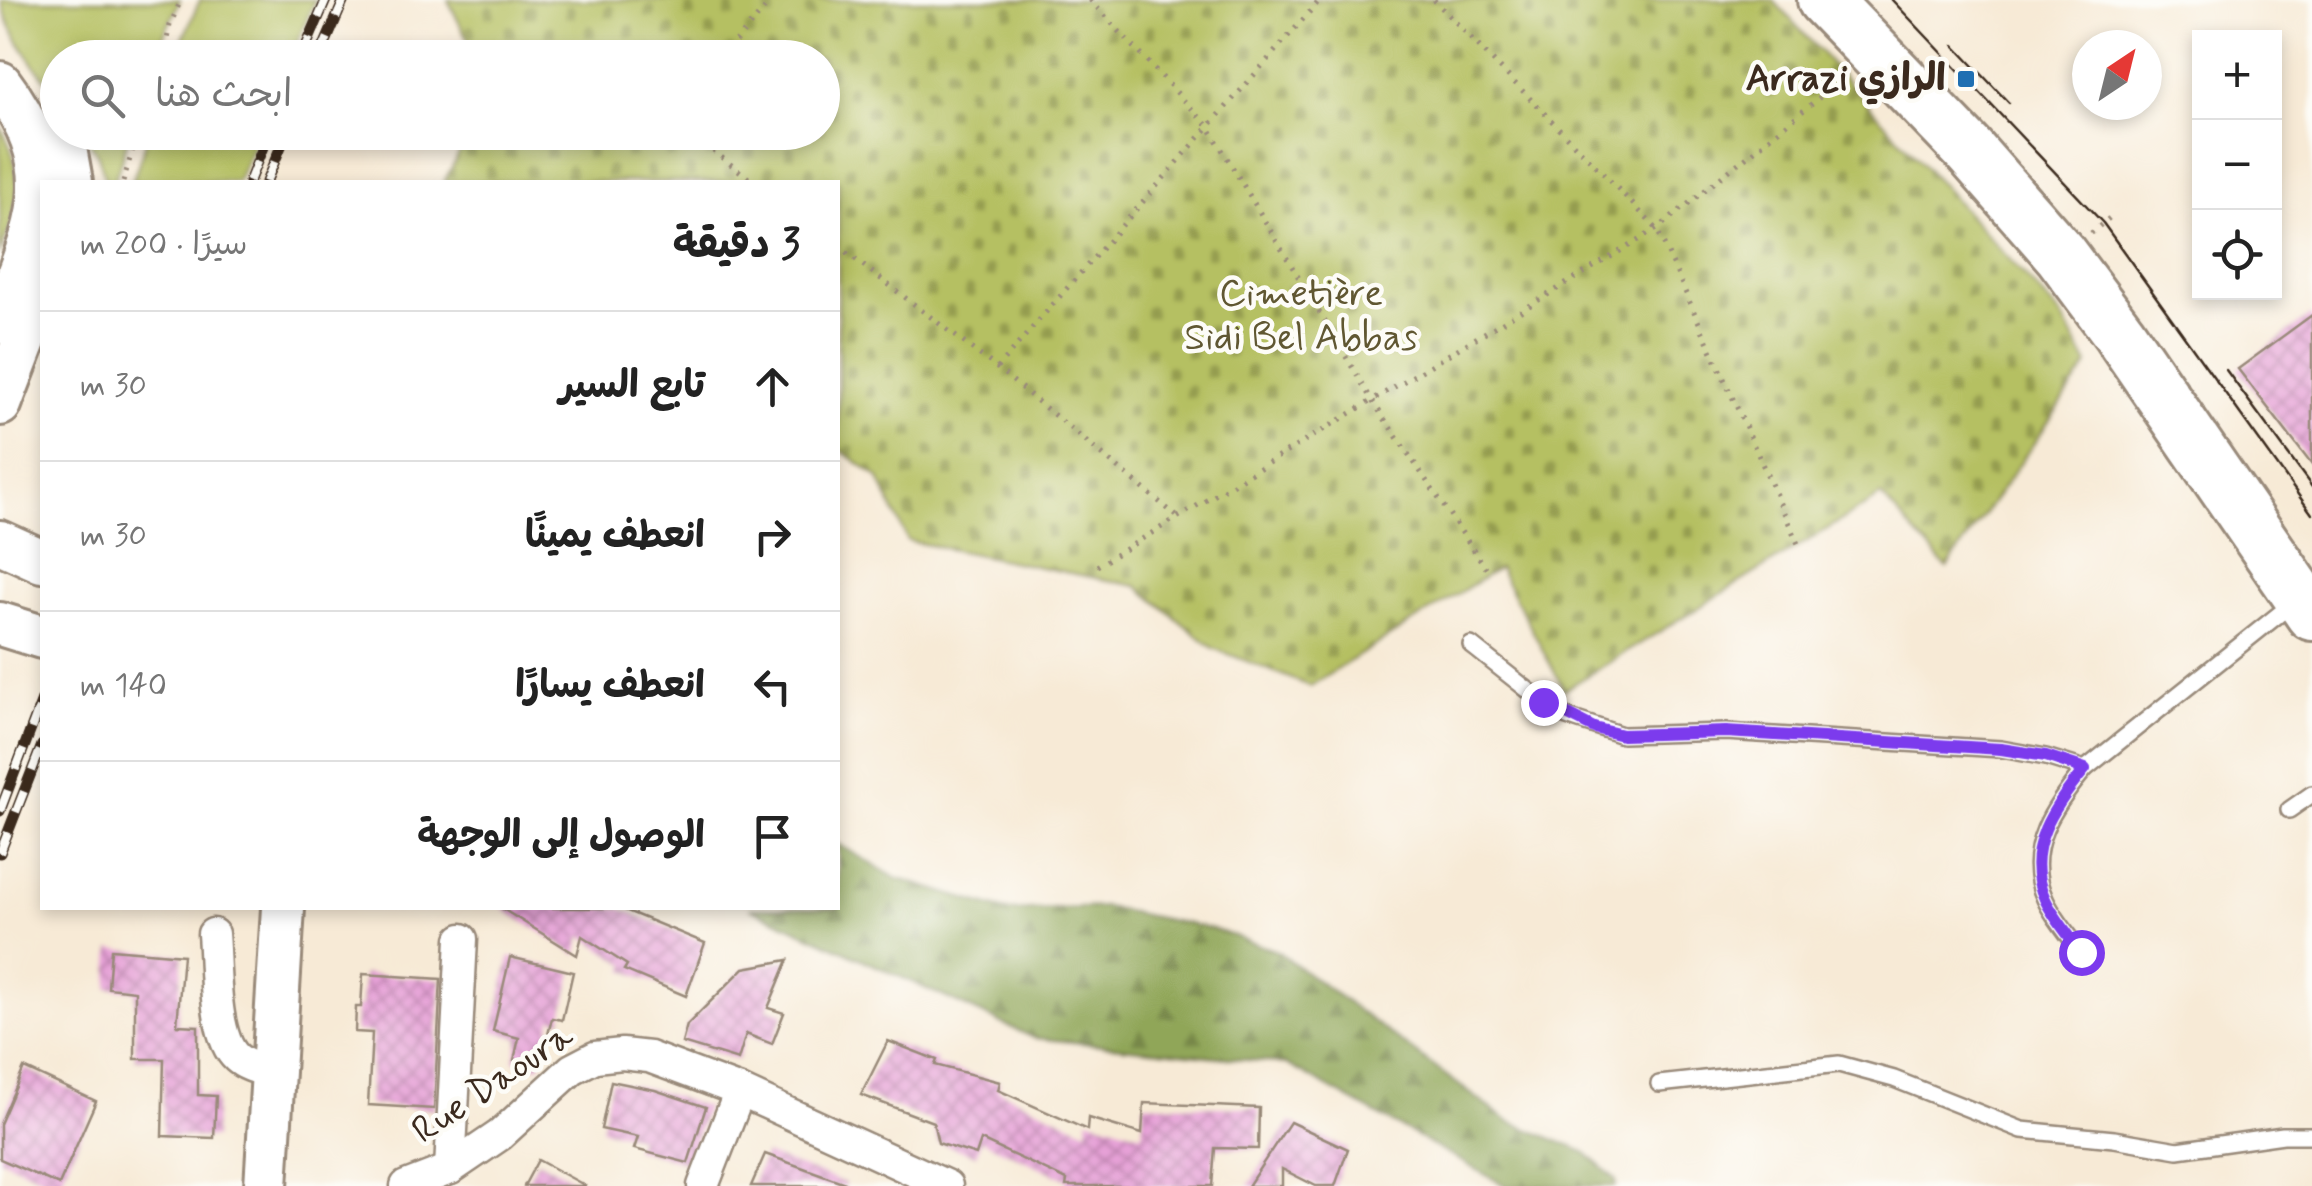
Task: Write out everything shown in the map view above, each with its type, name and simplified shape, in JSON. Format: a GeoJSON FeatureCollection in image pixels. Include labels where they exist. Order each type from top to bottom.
{"type":"FeatureCollection","features":[{"type":"Feature","properties":{"kind":"highway"},"geometry":{"type":"LineString","coordinates":[[1824,0],[1968,148],[2060,254],[2309,591]]}},
{"type":"Feature","properties":{"kind":"highway"},"geometry":{"type":"LineString","coordinates":[[1862,0],[2081,240],[2204,409],[2309,591]]}},
{"type":"Feature","properties":{"kind":"main road"},"geometry":{"type":"LineString","coordinates":[[0,52],[40,107]]}},
{"type":"Feature","properties":{"kind":"main road"},"geometry":{"type":"LineString","coordinates":[[0,83],[26,121],[37,151],[41,180]]}},
{"type":"Feature","properties":{"kind":"main road"},"geometry":{"type":"LineString","coordinates":[[65,150],[71,180]]}},
{"type":"Feature","properties":{"kind":"main road"},"geometry":{"type":"LineString","coordinates":[[0,322],[36,226],[40,192]]}},
{"type":"Feature","properties":{"kind":"main road"},"geometry":{"type":"LineString","coordinates":[[0,404],[40,300]]}},
{"type":"Feature","properties":{"kind":"main road"},"geometry":{"type":"LineString","coordinates":[[0,542],[40,560]]}},
{"type":"Feature","properties":{"kind":"main road"},"geometry":{"type":"LineString","coordinates":[[0,569],[40,585]]}},
{"type":"Feature","properties":{"kind":"main road"},"geometry":{"type":"LineString","coordinates":[[0,597],[40,608]]}},
{"type":"Feature","properties":{"kind":"main road"},"geometry":{"type":"LineString","coordinates":[[0,624],[40,636]]}},
{"type":"Feature","properties":{"kind":"main road"},"geometry":{"type":"LineString","coordinates":[[266,1186],[283,910]]}},
{"type":"Feature","properties":{"kind":"main road"},"geometry":{"type":"LineString","coordinates":[[289,1186],[294,1002],[302,910]]}},
{"type":"Feature","properties":{"kind":"street"},"geometry":{"type":"LineString","coordinates":[[213,934],[223,1038],[236,1058],[273,1073]]}},
{"type":"Feature","properties":{"kind":"street"},"geometry":{"type":"LineString","coordinates":[[450,1169],[462,940]]}},
{"type":"Feature","properties":{"kind":"street","name":"Rue Daoura"},"geometry":{"type":"LineString","coordinates":[[406,1186],[450,1169],[500,1135],[572,1069],[595,1057],[622,1054],[649,1057],[740,1091],[948,1186]]}},
{"type":"Feature","properties":{"kind":"street"},"geometry":{"type":"LineString","coordinates":[[703,1186],[740,1091]]}},
{"type":"Feature","properties":{"kind":"lane"},"geometry":{"type":"LineString","coordinates":[[2081,952],[2044,898],[2037,864],[2042,830],[2058,800],[2085,769],[2309,591]]}},
{"type":"Feature","properties":{"kind":"lane"},"geometry":{"type":"LineString","coordinates":[[1472,645],[1568,717],[1622,735],[1726,732],[2001,749],[2046,756],[2085,769]]}},
{"type":"Feature","properties":{"kind":"lane"},"geometry":{"type":"LineString","coordinates":[[2288,810],[2312,794]]}},
{"type":"Feature","properties":{"kind":"lane"},"geometry":{"type":"LineString","coordinates":[[1659,1084],[1839,1064],[1894,1079],[2022,1130],[2178,1150],[2283,1135],[2312,1135]]}},
{"type":"Feature","properties":{"kind":"path"},"geometry":{"type":"LineString","coordinates":[[167,40],[181,0]]}},
{"type":"Feature","properties":{"kind":"path"},"geometry":{"type":"LineString","coordinates":[[738,40],[772,0]]}},
{"type":"Feature","properties":{"kind":"path"},"geometry":{"type":"LineString","coordinates":[[1090,0],[1208,126],[1373,402],[1490,574]]}},
{"type":"Feature","properties":{"kind":"path"},"geometry":{"type":"LineString","coordinates":[[997,368],[1320,0]]}},
{"type":"Feature","properties":{"kind":"path"},"geometry":{"type":"LineString","coordinates":[[1434,0],[1658,229],[1799,546]]}},
{"type":"Feature","properties":{"kind":"path"},"geometry":{"type":"LineString","coordinates":[[1097,566],[1658,229],[1875,52]]}},
{"type":"Feature","properties":{"kind":"path"},"geometry":{"type":"LineString","coordinates":[[123,180],[132,150]]}},
{"type":"Feature","properties":{"kind":"path"},"geometry":{"type":"LineString","coordinates":[[712,150],[751,180]]}},
{"type":"Feature","properties":{"kind":"path"},"geometry":{"type":"LineString","coordinates":[[840,248],[997,368],[1179,518]]}},
{"type":"Feature","properties":{"kind":"green space"},"geometry":{"type":"Polygon","coordinates":[[[1,0],[180,0],[162,40],[40,40],[40,73],[1,0]]]}},
{"type":"Feature","properties":{"kind":"green space"},"geometry":{"type":"Polygon","coordinates":[[[200,0],[315,0],[298,40],[182,40],[200,0]]]}},
{"type":"Feature","properties":{"kind":"green space","name":"Cimetière Sidi Bel Abbas"},"geometry":{"type":"Polygon","coordinates":[[[448,0],[1773,0],[2062,317],[2088,365],[1947,568],[1881,496],[1564,690],[1499,568],[1310,686],[1213,648],[1137,586],[908,541],[878,477],[840,449],[840,180],[445,180],[461,150],[840,150],[840,40],[468,40],[448,0]]]}},
{"type":"Feature","properties":{"kind":"green space"},"geometry":{"type":"Polygon","coordinates":[[[0,126],[14,160],[18,190],[0,254],[0,126]]]}},
{"type":"Feature","properties":{"kind":"green space"},"geometry":{"type":"Polygon","coordinates":[[[95,150],[124,150],[115,180],[105,180],[95,150]]]}},
{"type":"Feature","properties":{"kind":"green space"},"geometry":{"type":"Polygon","coordinates":[[[143,150],[251,150],[238,180],[133,180],[143,150]]]}},
{"type":"Feature","properties":{"kind":"green space"},"geometry":{"type":"Polygon","coordinates":[[[840,845],[896,878],[1006,911],[1105,907],[1213,929],[1277,951],[1508,1121],[1585,1152],[1615,1179],[1616,1186],[1506,1186],[1286,1064],[1034,1038],[754,910],[840,910],[840,845]]]}},
{"type":"Feature","properties":{"kind":"building"},"geometry":{"type":"Polygon","coordinates":[[[2312,315],[2312,465],[2238,369],[2312,315]]]}},
{"type":"Feature","properties":{"kind":"building"},"geometry":{"type":"Polygon","coordinates":[[[504,910],[625,910],[705,943],[686,996],[624,970],[627,965],[582,936],[577,955],[504,910]]]}},
{"type":"Feature","properties":{"kind":"building"},"geometry":{"type":"Polygon","coordinates":[[[111,949],[183,955],[177,1025],[198,1026],[198,1095],[216,1096],[214,1138],[162,1136],[164,1059],[135,1059],[135,991],[108,988],[111,949]]]}},
{"type":"Feature","properties":{"kind":"building"},"geometry":{"type":"Polygon","coordinates":[[[510,957],[573,972],[562,1020],[552,1018],[540,1067],[514,1060],[519,1038],[493,1031],[510,957]]]}},
{"type":"Feature","properties":{"kind":"building"},"geometry":{"type":"Polygon","coordinates":[[[788,960],[768,1008],[784,1013],[772,1044],[746,1034],[738,1060],[682,1043],[687,1025],[744,968],[788,960]]]}},
{"type":"Feature","properties":{"kind":"building"},"geometry":{"type":"Polygon","coordinates":[[[363,974],[441,979],[434,1109],[368,1105],[372,1033],[355,1032],[363,974]]]}},
{"type":"Feature","properties":{"kind":"building"},"geometry":{"type":"Polygon","coordinates":[[[888,1041],[937,1060],[935,1065],[1000,1082],[998,1090],[1087,1130],[1088,1118],[1142,1134],[1144,1103],[1259,1108],[1258,1149],[1215,1148],[1212,1186],[1066,1186],[1067,1180],[981,1140],[976,1155],[938,1143],[933,1122],[861,1095],[888,1041]]]}},
{"type":"Feature","properties":{"kind":"building"},"geometry":{"type":"Polygon","coordinates":[[[24,1068],[96,1101],[59,1185],[0,1159],[0,1124],[24,1068]]]}},
{"type":"Feature","properties":{"kind":"building"},"geometry":{"type":"Polygon","coordinates":[[[611,1081],[706,1107],[688,1163],[634,1149],[638,1137],[601,1129],[611,1081]]]}},
{"type":"Feature","properties":{"kind":"building"},"geometry":{"type":"Polygon","coordinates":[[[1290,1122],[1348,1149],[1335,1186],[1316,1186],[1282,1169],[1282,1186],[1248,1186],[1290,1122]]]}},
{"type":"Feature","properties":{"kind":"building"},"geometry":{"type":"Polygon","coordinates":[[[765,1154],[845,1183],[845,1186],[751,1186],[765,1154]]]}},
{"type":"Feature","properties":{"kind":"building"},"geometry":{"type":"Polygon","coordinates":[[[538,1160],[586,1186],[524,1186],[538,1160]]]}},
{"type":"Feature","properties":{"kind":"tram line"},"geometry":{"type":"LineString","coordinates":[[1892,0],[2103,223],[2312,514]]}},
{"type":"Feature","properties":{"kind":"tram line"},"geometry":{"type":"LineString","coordinates":[[1954,45],[2009,103]]}},
{"type":"Feature","properties":{"kind":"tram line"},"geometry":{"type":"LineString","coordinates":[[2226,370],[2312,487]]}},
{"type":"Feature","properties":{"kind":"railway"},"geometry":{"type":"LineString","coordinates":[[309,40],[326,0]]}},
{"type":"Feature","properties":{"kind":"railway"},"geometry":{"type":"LineString","coordinates":[[327,40],[344,0]]}},
{"type":"Feature","properties":{"kind":"railway"},"geometry":{"type":"LineString","coordinates":[[250,180],[262,150]]}},
{"type":"Feature","properties":{"kind":"railway"},"geometry":{"type":"LineString","coordinates":[[267,180],[279,150]]}},
{"type":"Feature","properties":{"kind":"railway"},"geometry":{"type":"LineString","coordinates":[[0,811],[40,705]]}},
{"type":"Feature","properties":{"kind":"railway"},"geometry":{"type":"LineString","coordinates":[[0,853],[40,750]]}},
{"type":"Feature","properties":{"kind":"place","name":"Arrazi الرازي"},"geometry":{"type":"Point","coordinates":[1966,79]}},
{"type":"Feature","properties":{"kind":"route"},"geometry":{"type":"LineString","coordinates":[[1543,702],[1594,728],[1622,735],[1726,732],[2001,749],[2046,756],[2085,769],[2058,800],[2042,830],[2037,864],[2044,898],[2081,952]]}}]}
